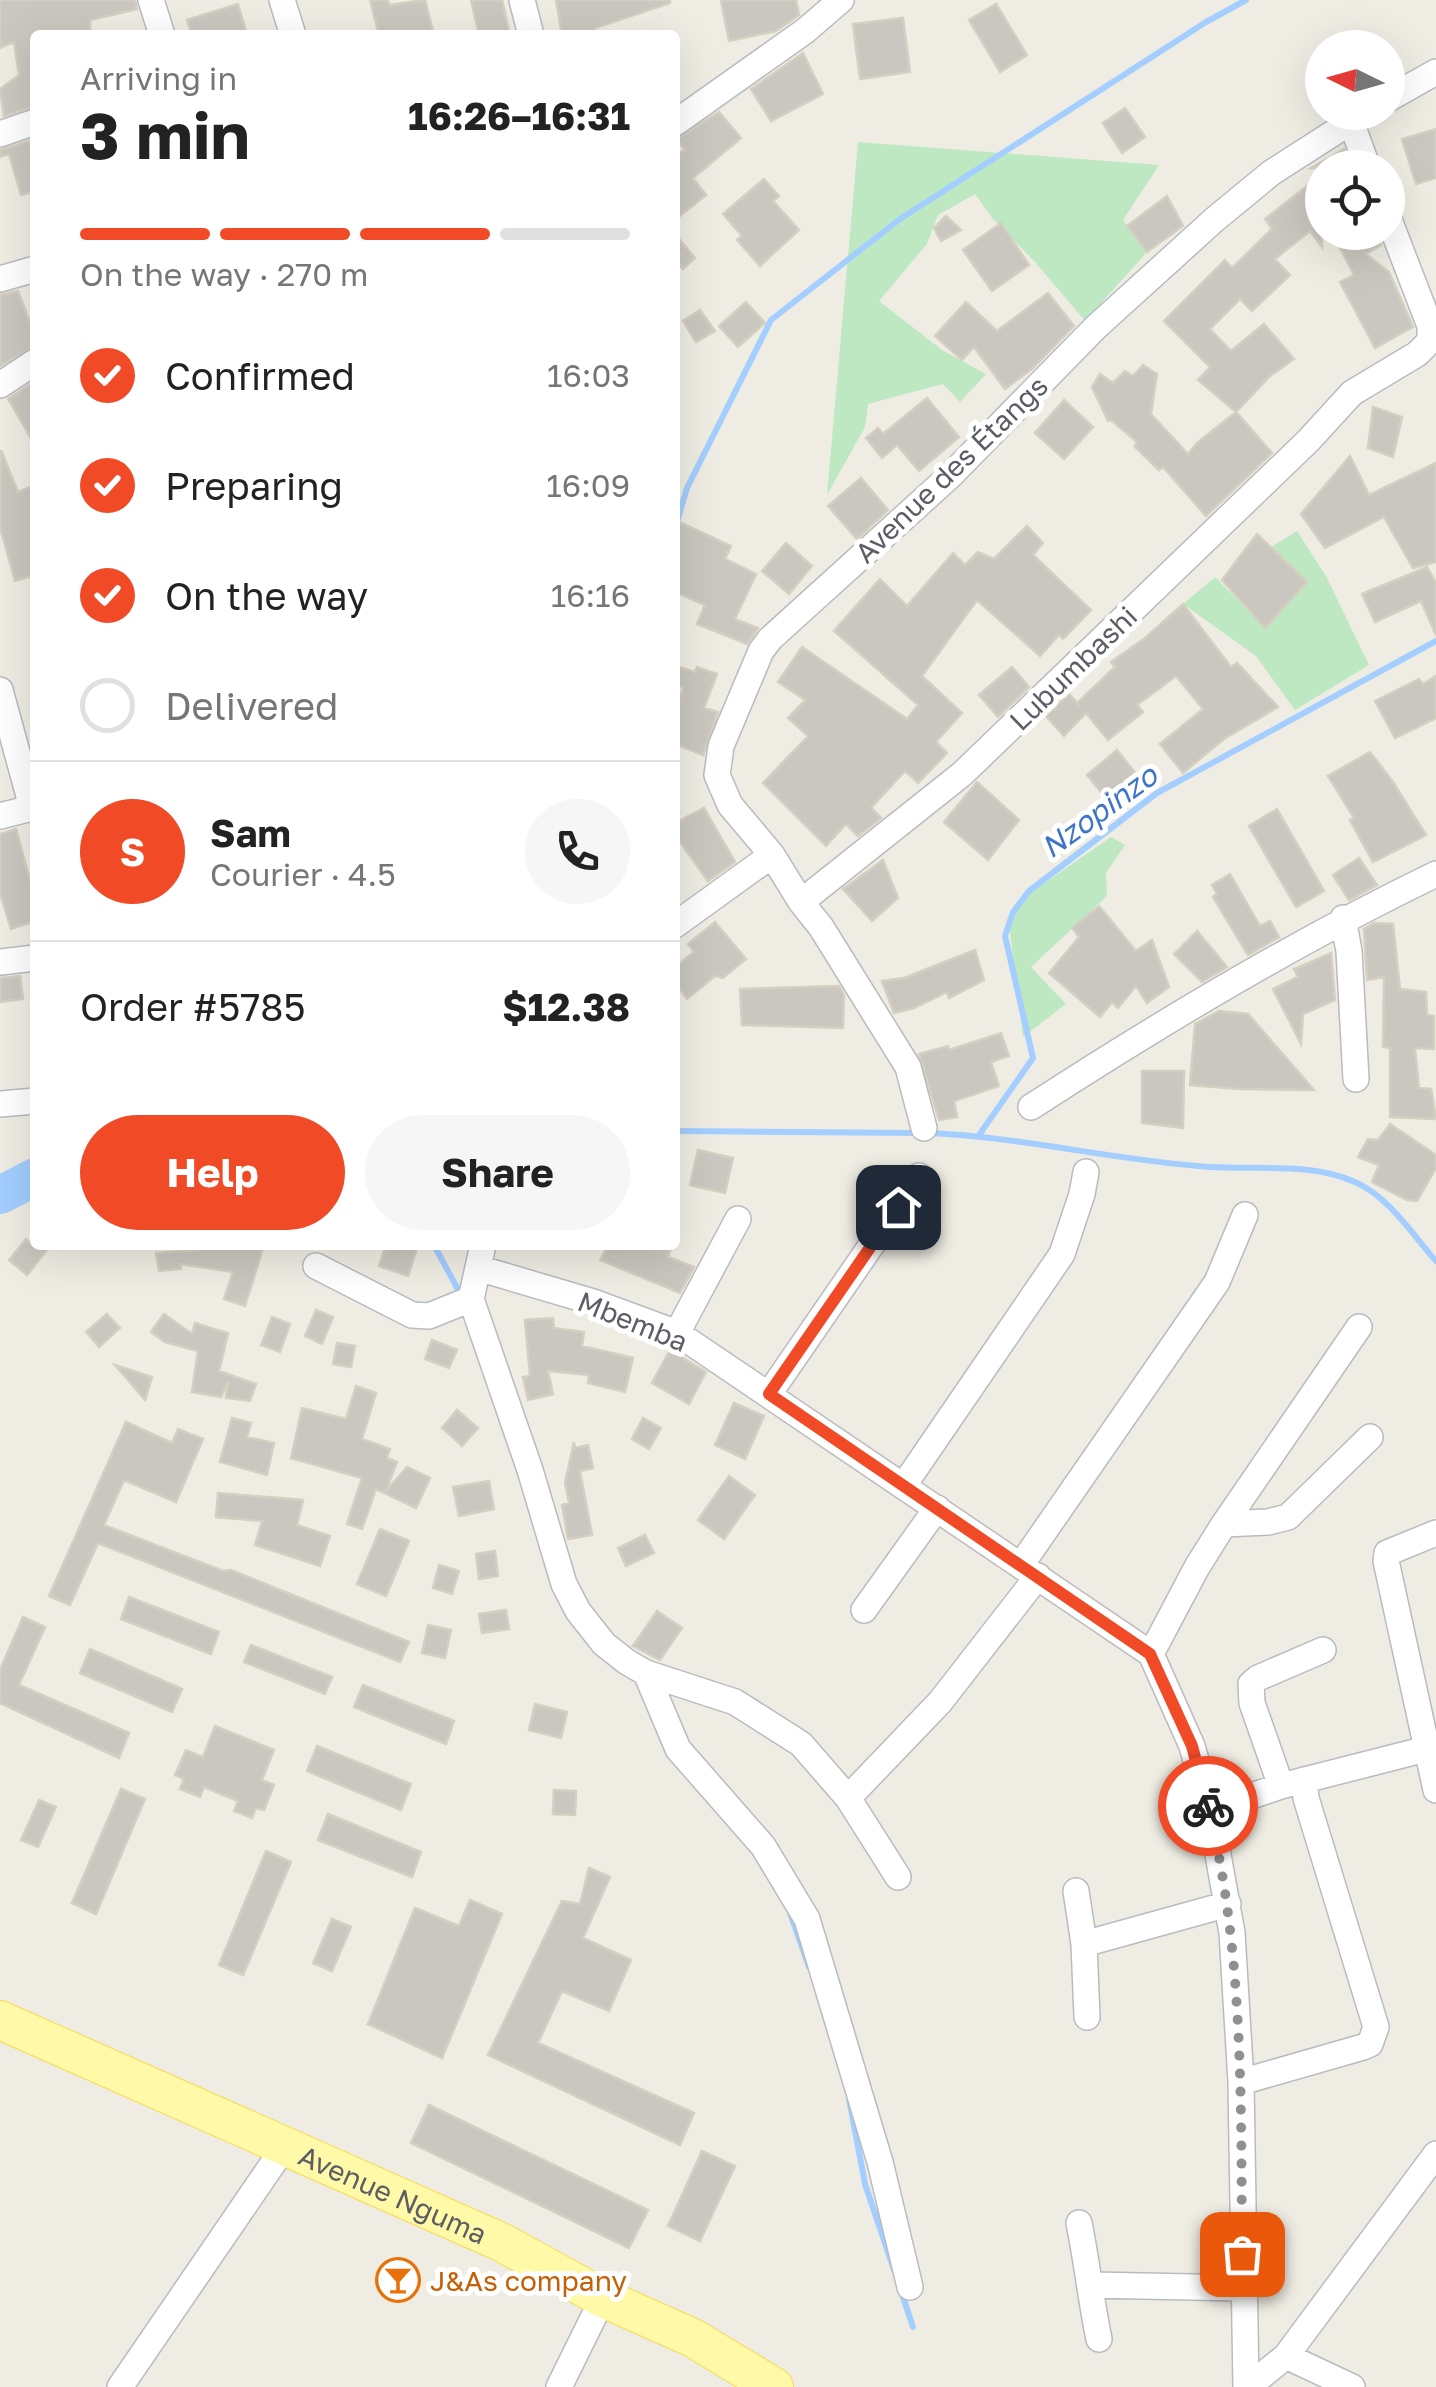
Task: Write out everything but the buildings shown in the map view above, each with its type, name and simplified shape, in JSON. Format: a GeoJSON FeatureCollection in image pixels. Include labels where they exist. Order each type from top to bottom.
{"type":"FeatureCollection","features":[{"type":"Feature","properties":{"kind":"main road","name":"Avenue Nguma"},"geometry":{"type":"LineString","coordinates":[[0,2020],[501,2242],[603,2298],[692,2338],[774,2387]]}},
{"type":"Feature","properties":{"kind":"street"},"geometry":{"type":"LineString","coordinates":[[151,0],[160,30]]}},
{"type":"Feature","properties":{"kind":"street"},"geometry":{"type":"LineString","coordinates":[[282,0],[291,30]]}},
{"type":"Feature","properties":{"kind":"street"},"geometry":{"type":"LineString","coordinates":[[522,0],[530,30]]}},
{"type":"Feature","properties":{"kind":"street"},"geometry":{"type":"LineString","coordinates":[[680,119],[805,31],[841,0]]}},
{"type":"Feature","properties":{"kind":"street"},"geometry":{"type":"LineString","coordinates":[[1405,89],[1436,72]]}},
{"type":"Feature","properties":{"kind":"street"},"geometry":{"type":"LineString","coordinates":[[0,134],[30,124]]}},
{"type":"Feature","properties":{"kind":"street","name":"Avenue des Étangs"},"geometry":{"type":"LineString","coordinates":[[801,902],[772,854],[730,805],[717,775],[721,746],[752,667],[770,639],[951,475],[1096,327],[1214,220],[1270,174],[1338,130]]}},
{"type":"Feature","properties":{"kind":"street","name":"Lubumbashi"},"geometry":{"type":"LineString","coordinates":[[801,902],[962,774],[1352,394],[1430,341],[1430,326],[1401,250]]}},
{"type":"Feature","properties":{"kind":"street"},"geometry":{"type":"LineString","coordinates":[[0,279],[30,270]]}},
{"type":"Feature","properties":{"kind":"street"},"geometry":{"type":"LineString","coordinates":[[0,385],[30,365]]}},
{"type":"Feature","properties":{"kind":"street"},"geometry":{"type":"LineString","coordinates":[[0,690],[10,765],[29,796],[28,808],[0,816]]}},
{"type":"Feature","properties":{"kind":"street"},"geometry":{"type":"LineString","coordinates":[[680,922],[772,854]]}},
{"type":"Feature","properties":{"kind":"street"},"geometry":{"type":"LineString","coordinates":[[1030,1107],[1177,1012],[1343,918],[1436,874]]}},
{"type":"Feature","properties":{"kind":"street"},"geometry":{"type":"LineString","coordinates":[[801,902],[908,1067],[924,1128]]}},
{"type":"Feature","properties":{"kind":"street"},"geometry":{"type":"LineString","coordinates":[[1343,918],[1349,951],[1356,1079]]}},
{"type":"Feature","properties":{"kind":"street"},"geometry":{"type":"LineString","coordinates":[[0,962],[30,959]]}},
{"type":"Feature","properties":{"kind":"street"},"geometry":{"type":"LineString","coordinates":[[0,1104],[30,1101]]}},
{"type":"Feature","properties":{"kind":"street"},"geometry":{"type":"LineString","coordinates":[[904,1485],[1062,1254],[1086,1172]]}},
{"type":"Feature","properties":{"kind":"street"},"geometry":{"type":"LineString","coordinates":[[769,1394],[919,1176]]}},
{"type":"Feature","properties":{"kind":"street"},"geometry":{"type":"LineString","coordinates":[[848,1798],[940,1702],[1030,1570],[1217,1282],[1245,1215]]}},
{"type":"Feature","properties":{"kind":"street"},"geometry":{"type":"LineString","coordinates":[[677,1332],[738,1219]]}},
{"type":"Feature","properties":{"kind":"street"},"geometry":{"type":"LineString","coordinates":[[481,1257],[460,1304],[564,1584],[578,1611],[604,1644],[646,1673],[735,1702],[802,1744],[848,1798],[898,1877]]}},
{"type":"Feature","properties":{"kind":"street","name":"Mbemba"},"geometry":{"type":"LineString","coordinates":[[481,1257],[677,1332],[1150,1654]]}},
{"type":"Feature","properties":{"kind":"street"},"geometry":{"type":"LineString","coordinates":[[316,1266],[412,1316],[429,1316],[460,1304]]}},
{"type":"Feature","properties":{"kind":"street"},"geometry":{"type":"LineString","coordinates":[[1247,2387],[1242,2288],[1241,2082],[1228,1904],[1210,1810],[1192,1746],[1150,1654],[1224,1524],[1360,1327]]}},
{"type":"Feature","properties":{"kind":"street"},"geometry":{"type":"LineString","coordinates":[[1224,1524],[1288,1517],[1370,1437]]}},
{"type":"Feature","properties":{"kind":"street"},"geometry":{"type":"LineString","coordinates":[[864,1610],[937,1508]]}},
{"type":"Feature","properties":{"kind":"street"},"geometry":{"type":"LineString","coordinates":[[1436,1533],[1396,1547],[1387,1553],[1386,1561],[1436,1790]]}},
{"type":"Feature","properties":{"kind":"street"},"geometry":{"type":"LineString","coordinates":[[1241,2082],[1363,2048],[1374,2037],[1376,2028],[1306,1798],[1293,1783],[1252,1704],[1251,1684],[1258,1678],[1324,1650]]}},
{"type":"Feature","properties":{"kind":"street"},"geometry":{"type":"LineString","coordinates":[[646,1673],[678,1749],[764,1846],[807,1919],[880,2162],[910,2286]]}},
{"type":"Feature","properties":{"kind":"street"},"geometry":{"type":"LineString","coordinates":[[1210,1810],[1293,1783],[1426,1749]]}},
{"type":"Feature","properties":{"kind":"street"},"geometry":{"type":"LineString","coordinates":[[1076,1891],[1084,1944],[1087,2017]]}},
{"type":"Feature","properties":{"kind":"street"},"geometry":{"type":"LineString","coordinates":[[1084,1944],[1228,1904]]}},
{"type":"Feature","properties":{"kind":"street"},"geometry":{"type":"LineString","coordinates":[[120,2387],[284,2146]]}},
{"type":"Feature","properties":{"kind":"street"},"geometry":{"type":"LineString","coordinates":[[1247,2387],[1286,2356],[1436,2154]]}},
{"type":"Feature","properties":{"kind":"street"},"geometry":{"type":"LineString","coordinates":[[1079,2223],[1092,2284],[1098,2340]]}},
{"type":"Feature","properties":{"kind":"street"},"geometry":{"type":"LineString","coordinates":[[1092,2284],[1242,2288]]}},
{"type":"Feature","properties":{"kind":"street"},"geometry":{"type":"LineString","coordinates":[[560,2387],[603,2298]]}},
{"type":"Feature","properties":{"kind":"street"},"geometry":{"type":"LineString","coordinates":[[1286,2356],[1352,2387]]}},
{"type":"Feature","properties":{"kind":"green space"},"geometry":{"type":"Polygon","coordinates":[[[858,142],[1159,165],[1123,220],[1147,252],[1085,321],[975,194],[938,215],[927,244],[879,301],[942,350],[986,374],[960,402],[943,384],[868,404],[865,427],[827,495],[858,142]]]}},
{"type":"Feature","properties":{"kind":"green space"},"geometry":{"type":"Polygon","coordinates":[[[1297,531],[1326,576],[1369,665],[1295,710],[1256,656],[1183,604],[1215,577],[1266,628],[1307,582],[1271,547],[1297,531]]]}},
{"type":"Feature","properties":{"kind":"green space"},"geometry":{"type":"Polygon","coordinates":[[[1111,837],[1125,845],[1106,873],[1107,896],[1031,967],[1066,1004],[1023,1037],[1009,925],[1023,898],[1111,837]]]}},
{"type":"Feature","properties":{"kind":"waterway"},"geometry":{"type":"LineString","coordinates":[[680,512],[687,488],[771,320],[900,219],[1246,0]]}},
{"type":"Feature","properties":{"kind":"waterway","name":"Nzopinzo"},"geometry":{"type":"LineString","coordinates":[[979,1135],[1033,1058],[1005,936],[1013,912],[1029,891],[1157,793],[1436,641]]}},
{"type":"Feature","properties":{"kind":"waterway"},"geometry":{"type":"LineString","coordinates":[[680,1131],[917,1133]]}},
{"type":"Feature","properties":{"kind":"waterway"},"geometry":{"type":"LineString","coordinates":[[929,1133],[1176,1164],[1302,1169],[1338,1176],[1379,1197],[1436,1261]]}},
{"type":"Feature","properties":{"kind":"waterway"},"geometry":{"type":"LineString","coordinates":[[0,1195],[30,1180]]}},
{"type":"Feature","properties":{"kind":"waterway"},"geometry":{"type":"LineString","coordinates":[[437,1250],[462,1297]]}},
{"type":"Feature","properties":{"kind":"waterway"},"geometry":{"type":"LineString","coordinates":[[790,1913],[809,1967]]}},
{"type":"Feature","properties":{"kind":"waterway"},"geometry":{"type":"LineString","coordinates":[[849,2099],[865,2184],[894,2270]]}},
{"type":"Feature","properties":{"kind":"waterway"},"geometry":{"type":"LineString","coordinates":[[901,2291],[913,2327]]}},
{"type":"Feature","properties":{"kind":"way so far"},"geometry":{"type":"LineString","coordinates":[[1208,1806],[1232,1933],[1241,2082],[1242,2254]]}},
{"type":"Feature","properties":{"kind":"place","name":"J&As company"},"geometry":{"type":"Point","coordinates":[398,2280]}},
{"type":"Feature","properties":{"kind":"route"},"geometry":{"type":"LineString","coordinates":[[898,1207],[769,1394],[1150,1654],[1192,1746],[1208,1806]]}}]}
